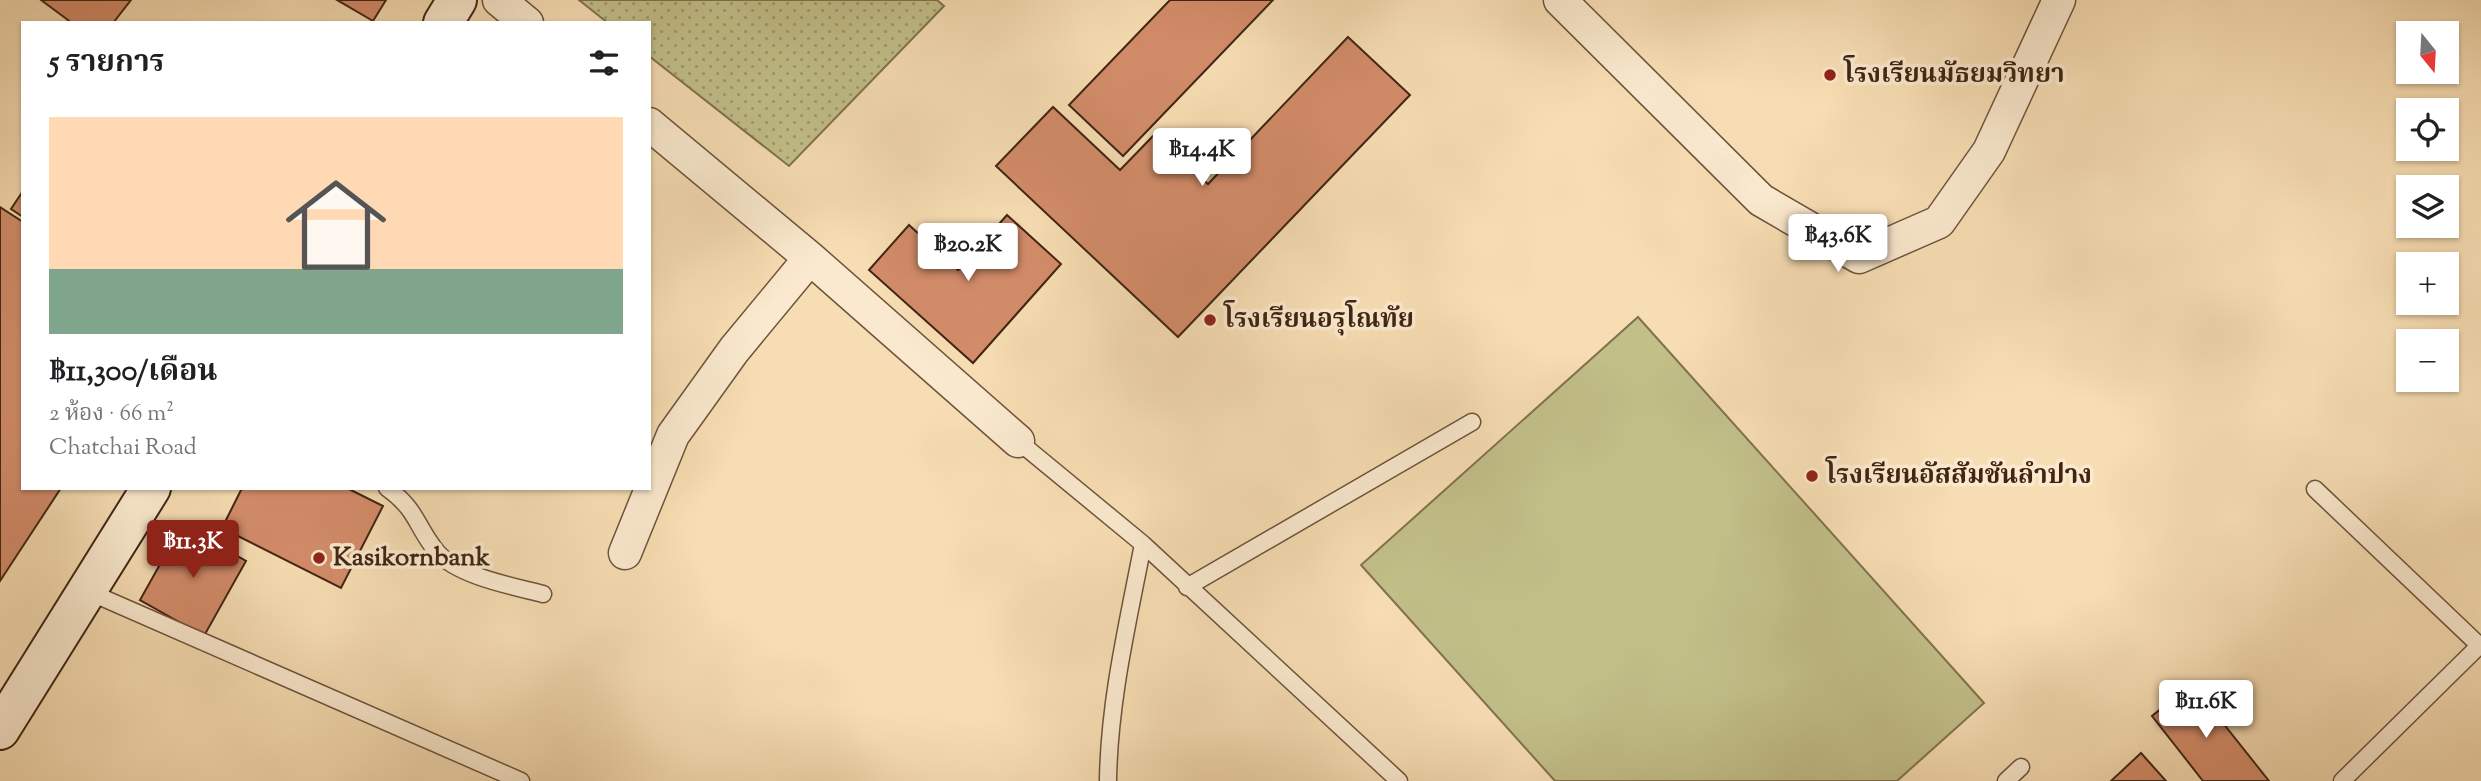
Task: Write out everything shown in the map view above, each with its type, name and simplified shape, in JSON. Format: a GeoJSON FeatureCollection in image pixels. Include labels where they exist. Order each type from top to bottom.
{"type":"FeatureCollection","features":[{"type":"Feature","properties":{"kind":"main road"},"geometry":{"type":"LineString","coordinates":[[444,21],[457,0]]}},
{"type":"Feature","properties":{"kind":"main road"},"geometry":{"type":"LineString","coordinates":[[0,730],[150,490]]}},
{"type":"Feature","properties":{"kind":"street"},"geometry":{"type":"LineString","coordinates":[[499,0],[525,21]]}},
{"type":"Feature","properties":{"kind":"street"},"geometry":{"type":"LineString","coordinates":[[1560,0],[1761,200],[1859,257],[1939,222],[1989,151],[2059,0]]}},
{"type":"Feature","properties":{"kind":"street"},"geometry":{"type":"LineString","coordinates":[[651,126],[810,258],[1018,441]]}},
{"type":"Feature","properties":{"kind":"street"},"geometry":{"type":"LineString","coordinates":[[651,490],[673,435],[734,350],[810,258]]}},
{"type":"Feature","properties":{"kind":"street"},"geometry":{"type":"LineString","coordinates":[[625,554],[651,490]]}},
{"type":"Feature","properties":{"kind":"lane"},"geometry":{"type":"LineString","coordinates":[[1187,587],[1472,422]]}},
{"type":"Feature","properties":{"kind":"lane"},"geometry":{"type":"LineString","coordinates":[[1018,441],[1143,544],[1399,781]]}},
{"type":"Feature","properties":{"kind":"lane"},"geometry":{"type":"LineString","coordinates":[[2315,489],[2480,646],[2342,781]]}},
{"type":"Feature","properties":{"kind":"lane"},"geometry":{"type":"LineString","coordinates":[[390,490],[403,499],[438,552],[449,563],[543,594]]}},
{"type":"Feature","properties":{"kind":"lane"},"geometry":{"type":"LineString","coordinates":[[1108,781],[1108,750],[1119,669],[1143,544]]}},
{"type":"Feature","properties":{"kind":"lane"},"geometry":{"type":"LineString","coordinates":[[87,591],[521,781]]}},
{"type":"Feature","properties":{"kind":"lane"},"geometry":{"type":"LineString","coordinates":[[2006,781],[2021,767]]}},
{"type":"Feature","properties":{"kind":"shaded area"},"geometry":{"type":"Polygon","coordinates":[[[579,0],[937,0],[944,6],[789,166],[651,58],[651,21],[605,21],[579,0]]]}},
{"type":"Feature","properties":{"kind":"shaded area"},"geometry":{"type":"Polygon","coordinates":[[[1638,317],[1984,703],[1897,781],[1555,781],[1361,565],[1638,317]]]}},
{"type":"Feature","properties":{"kind":"building"},"geometry":{"type":"Polygon","coordinates":[[[41,0],[131,0],[115,21],[69,21],[41,0]]]}},
{"type":"Feature","properties":{"kind":"building"},"geometry":{"type":"Polygon","coordinates":[[[337,0],[386,0],[373,21],[337,0]]]}},
{"type":"Feature","properties":{"kind":"building"},"geometry":{"type":"Polygon","coordinates":[[[1170,0],[1273,0],[1123,156],[1069,105],[1170,0]]]}},
{"type":"Feature","properties":{"kind":"building"},"geometry":{"type":"Polygon","coordinates":[[[1348,37],[1410,95],[1178,337],[996,166],[1053,107],[1120,170],[1155,134],[1208,184],[1348,37]]]}},
{"type":"Feature","properties":{"kind":"building"},"geometry":{"type":"Polygon","coordinates":[[[21,194],[21,216],[11,209],[21,194]]]}},
{"type":"Feature","properties":{"kind":"building"},"geometry":{"type":"Polygon","coordinates":[[[0,207],[21,221],[21,490],[60,490],[0,581],[0,207]]]}},
{"type":"Feature","properties":{"kind":"building"},"geometry":{"type":"Polygon","coordinates":[[[1007,215],[1061,264],[973,363],[869,270],[909,225],[958,270],[1007,215]]]}},
{"type":"Feature","properties":{"kind":"building","name":"Kasikornbank"},"geometry":{"type":"Polygon","coordinates":[[[241,490],[351,490],[383,506],[341,588],[222,528],[241,490]]]}},
{"type":"Feature","properties":{"kind":"building"},"geometry":{"type":"Polygon","coordinates":[[[182,525],[246,561],[204,636],[140,600],[182,525]]]}},
{"type":"Feature","properties":{"kind":"building"},"geometry":{"type":"Polygon","coordinates":[[[2192,684],[2269,781],[2203,781],[2152,716],[2192,684]]]}},
{"type":"Feature","properties":{"kind":"building"},"geometry":{"type":"Polygon","coordinates":[[[2141,753],[2166,781],[2111,781],[2141,753]]]}},
{"type":"Feature","properties":{"kind":"place","name":"โรงเรียนมัธยมวิทยา"},"geometry":{"type":"Point","coordinates":[1830,75]}},
{"type":"Feature","properties":{"kind":"place","name":"โรงเรียนอรุโณทัย"},"geometry":{"type":"Point","coordinates":[1210,320]}},
{"type":"Feature","properties":{"kind":"place","name":"โรงเรียนอัสสัมชันลำปาง"},"geometry":{"type":"Point","coordinates":[1812,476]}},
{"type":"Feature","properties":{"kind":"place","name":"Kasikornbank"},"geometry":{"type":"Point","coordinates":[319,558]}}]}
